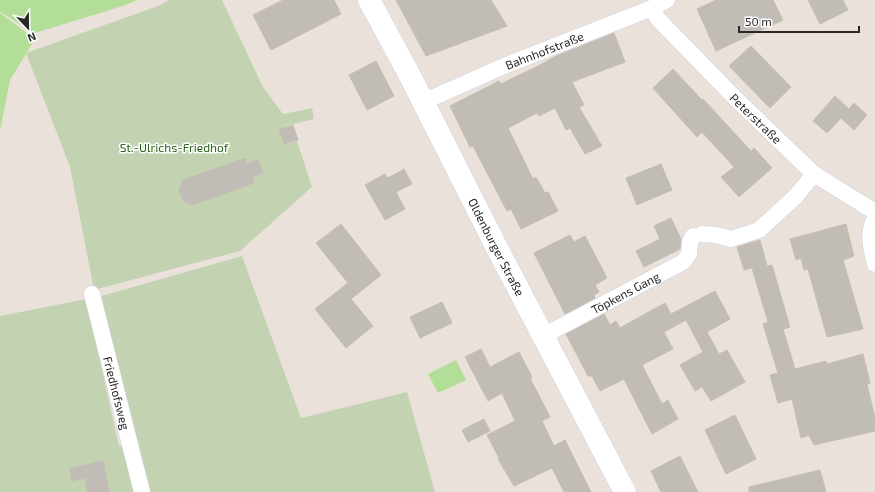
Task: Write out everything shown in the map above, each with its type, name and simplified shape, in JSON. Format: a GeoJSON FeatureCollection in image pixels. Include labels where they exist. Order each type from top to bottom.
{"type":"FeatureCollection","features":[{"type":"Feature","properties":{"kind":"street","name":"Oldenburger Straße"},"geometry":{"type":"LineString","coordinates":[[369,0],[543,336],[626,492]]}},
{"type":"Feature","properties":{"kind":"street","name":"Bahnhofstraße"},"geometry":{"type":"LineString","coordinates":[[423,102],[504,66],[652,8],[667,0]]}},
{"type":"Feature","properties":{"kind":"street","name":"Peterstraße"},"geometry":{"type":"LineString","coordinates":[[652,8],[658,19],[736,99],[814,174],[875,212]]}},
{"type":"Feature","properties":{"kind":"street","name":"Töpkens Gang"},"geometry":{"type":"LineString","coordinates":[[543,336],[683,262],[689,254],[690,242],[698,235],[716,235],[731,239],[759,230],[796,196],[814,174]]}},
{"type":"Feature","properties":{"kind":"street"},"geometry":{"type":"LineString","coordinates":[[875,218],[872,224],[870,242],[875,264]]}},
{"type":"Feature","properties":{"kind":"street","name":"Friedhofsweg"},"geometry":{"type":"LineString","coordinates":[[92,294],[142,492]]}},
{"type":"Feature","properties":{"kind":"green space"},"geometry":{"type":"Polygon","coordinates":[[[0,0],[137,0],[126,5],[35,33],[0,12],[0,0]]]}},
{"type":"Feature","properties":{"kind":"green space","name":"St.-Ulrichs-Friedhof"},"geometry":{"type":"Polygon","coordinates":[[[169,0],[222,0],[263,87],[283,114],[312,108],[314,119],[279,129],[284,145],[297,141],[312,187],[240,251],[94,290],[70,167],[26,53],[158,6],[169,0]]]}},
{"type":"Feature","properties":{"kind":"green space"},"geometry":{"type":"Polygon","coordinates":[[[0,13],[35,39],[10,80],[0,131],[0,13]]]}},
{"type":"Feature","properties":{"kind":"green space"},"geometry":{"type":"Polygon","coordinates":[[[242,256],[301,418],[407,392],[435,492],[0,492],[0,316],[86,299],[119,446],[132,447],[98,297],[242,256]]]}},
{"type":"Feature","properties":{"kind":"green space"},"geometry":{"type":"Polygon","coordinates":[[[456,360],[466,380],[438,393],[428,374],[456,360]]]}},
{"type":"Feature","properties":{"kind":"building"},"geometry":{"type":"Polygon","coordinates":[[[283,0],[334,0],[341,14],[271,50],[253,15],[283,0]]]}},
{"type":"Feature","properties":{"kind":"building"},"geometry":{"type":"Polygon","coordinates":[[[396,0],[491,0],[507,26],[426,56],[396,0]]]}},
{"type":"Feature","properties":{"kind":"building"},"geometry":{"type":"Polygon","coordinates":[[[716,0],[773,0],[783,20],[716,51],[697,9],[716,0]]]}},
{"type":"Feature","properties":{"kind":"building"},"geometry":{"type":"Polygon","coordinates":[[[808,0],[843,0],[848,10],[820,24],[808,0]]]}},
{"type":"Feature","properties":{"kind":"building"},"geometry":{"type":"Polygon","coordinates":[[[614,33],[625,62],[572,82],[584,105],[579,107],[602,146],[585,154],[570,128],[566,130],[555,108],[539,116],[537,113],[508,128],[533,179],[536,177],[545,193],[548,192],[558,211],[521,229],[511,209],[507,211],[473,146],[470,147],[450,106],[499,81],[501,84],[556,56],[614,33]]]}},
{"type":"Feature","properties":{"kind":"building"},"geometry":{"type":"Polygon","coordinates":[[[751,46],[791,87],[770,108],[729,66],[751,46]]]}},
{"type":"Feature","properties":{"kind":"building"},"geometry":{"type":"Polygon","coordinates":[[[376,61],[394,96],[367,110],[349,75],[376,61]]]}},
{"type":"Feature","properties":{"kind":"building"},"geometry":{"type":"Polygon","coordinates":[[[673,69],[751,151],[754,148],[772,168],[739,197],[721,177],[734,167],[702,132],[697,137],[653,88],[673,69]]]}},
{"type":"Feature","properties":{"kind":"building"},"geometry":{"type":"Polygon","coordinates":[[[835,96],[849,109],[854,103],[867,115],[854,130],[841,118],[827,133],[813,121],[835,96]]]}},
{"type":"Feature","properties":{"kind":"building"},"geometry":{"type":"Polygon","coordinates":[[[293,125],[298,140],[284,144],[279,129],[293,125]]]}},
{"type":"Feature","properties":{"kind":"building"},"geometry":{"type":"Polygon","coordinates":[[[245,158],[247,164],[258,159],[263,173],[252,177],[254,183],[192,205],[183,200],[179,190],[183,180],[245,158]]]}},
{"type":"Feature","properties":{"kind":"building"},"geometry":{"type":"Polygon","coordinates":[[[661,164],[672,190],[637,205],[626,178],[661,164]]]}},
{"type":"Feature","properties":{"kind":"building"},"geometry":{"type":"Polygon","coordinates":[[[404,169],[412,184],[396,192],[405,209],[385,220],[365,185],[385,174],[388,178],[404,169]]]}},
{"type":"Feature","properties":{"kind":"building"},"geometry":{"type":"Polygon","coordinates":[[[671,218],[681,239],[680,249],[644,267],[636,251],[660,239],[654,226],[671,218]]]}},
{"type":"Feature","properties":{"kind":"building"},"geometry":{"type":"Polygon","coordinates":[[[341,224],[381,275],[351,299],[373,326],[346,348],[315,309],[348,283],[316,243],[341,224]]]}},
{"type":"Feature","properties":{"kind":"building"},"geometry":{"type":"Polygon","coordinates":[[[846,224],[854,256],[843,260],[863,329],[827,337],[808,269],[804,270],[801,258],[796,260],[790,239],[846,224]]]}},
{"type":"Feature","properties":{"kind":"building"},"geometry":{"type":"Polygon","coordinates":[[[570,235],[574,242],[585,236],[607,278],[595,285],[599,292],[594,295],[595,298],[565,314],[534,253],[570,235]]]}},
{"type":"Feature","properties":{"kind":"building"},"geometry":{"type":"Polygon","coordinates":[[[760,240],[767,266],[772,265],[790,327],[783,329],[795,369],[826,361],[827,364],[863,354],[870,383],[867,384],[875,418],[875,431],[814,445],[809,435],[801,438],[792,399],[778,403],[770,375],[778,373],[763,324],[768,322],[752,268],[744,270],[737,247],[760,240]]]}},
{"type":"Feature","properties":{"kind":"building"},"geometry":{"type":"Polygon","coordinates":[[[715,291],[730,319],[707,332],[719,354],[727,350],[745,382],[711,401],[702,387],[695,391],[680,365],[703,352],[686,320],[664,332],[673,349],[642,365],[662,404],[668,400],[678,419],[652,434],[624,379],[600,391],[592,376],[588,376],[566,334],[604,314],[610,325],[616,321],[620,328],[665,303],[671,314],[715,291]]]}},
{"type":"Feature","properties":{"kind":"building"},"geometry":{"type":"Polygon","coordinates":[[[442,302],[452,323],[420,338],[410,317],[442,302]]]}},
{"type":"Feature","properties":{"kind":"building"},"geometry":{"type":"Polygon","coordinates":[[[481,349],[490,367],[519,352],[532,377],[530,378],[550,417],[542,421],[554,446],[565,440],[591,492],[564,492],[552,468],[514,486],[498,459],[499,458],[487,435],[515,421],[502,393],[488,401],[465,357],[481,349]]]}},
{"type":"Feature","properties":{"kind":"building"},"geometry":{"type":"Polygon","coordinates":[[[735,415],[756,459],[726,474],[705,430],[735,415]]]}},
{"type":"Feature","properties":{"kind":"building"},"geometry":{"type":"Polygon","coordinates":[[[484,419],[490,431],[468,442],[462,430],[484,419]]]}},
{"type":"Feature","properties":{"kind":"building"},"geometry":{"type":"Polygon","coordinates":[[[680,456],[698,492],[661,492],[651,471],[680,456]]]}},
{"type":"Feature","properties":{"kind":"building"},"geometry":{"type":"Polygon","coordinates":[[[103,461],[109,492],[87,492],[85,478],[72,481],[70,468],[103,461]]]}},
{"type":"Feature","properties":{"kind":"building"},"geometry":{"type":"Polygon","coordinates":[[[820,470],[826,492],[749,492],[749,487],[820,470]]]}}]}
